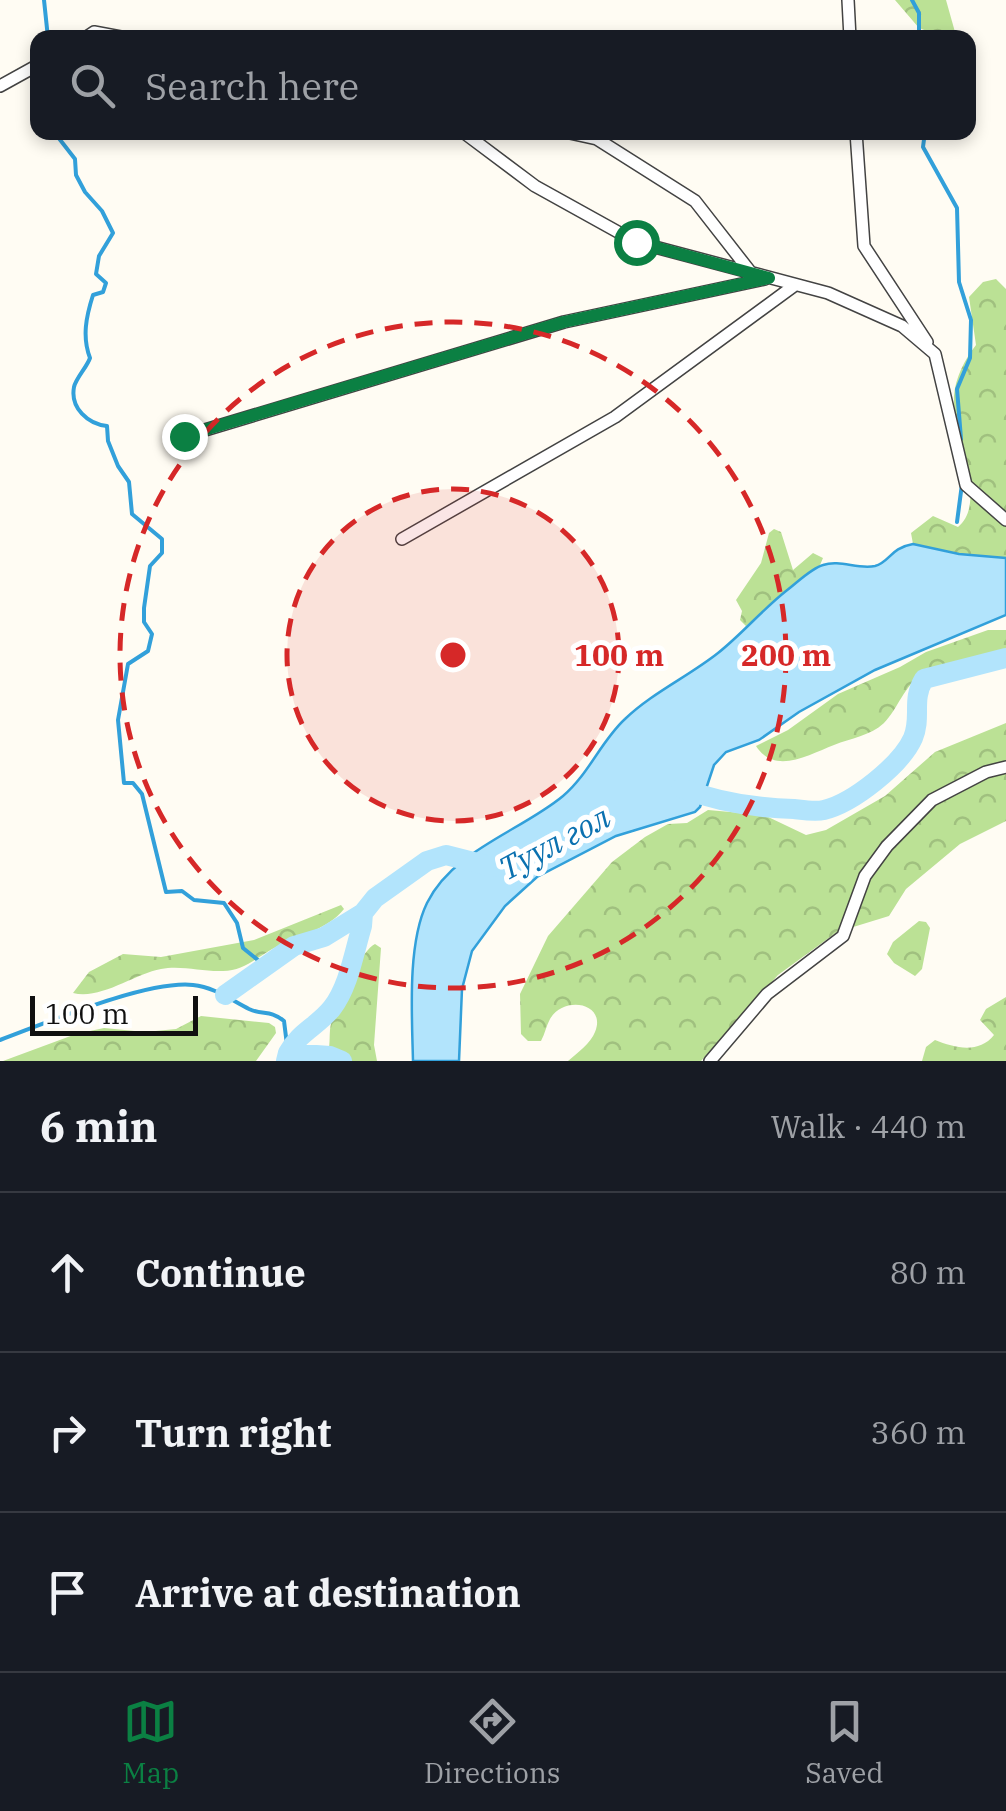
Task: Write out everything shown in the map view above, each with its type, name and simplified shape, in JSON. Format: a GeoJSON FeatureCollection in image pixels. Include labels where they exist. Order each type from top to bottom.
{"type":"FeatureCollection","features":[{"type":"Feature","properties":{"kind":"street"},"geometry":{"type":"LineString","coordinates":[[848,0],[850,30]]}},
{"type":"Feature","properties":{"kind":"street"},"geometry":{"type":"LineString","coordinates":[[0,86],[30,69]]}},
{"type":"Feature","properties":{"kind":"street"},"geometry":{"type":"LineString","coordinates":[[474,140],[535,186],[636,242],[828,293],[902,326],[935,354]]}},
{"type":"Feature","properties":{"kind":"street"},"geometry":{"type":"LineString","coordinates":[[597,140],[695,201],[752,274]]}},
{"type":"Feature","properties":{"kind":"street"},"geometry":{"type":"LineString","coordinates":[[857,140],[864,246],[935,354],[966,486],[1006,520]]}},
{"type":"Feature","properties":{"kind":"street"},"geometry":{"type":"LineString","coordinates":[[184,436],[564,322],[769,278]]}},
{"type":"Feature","properties":{"kind":"street"},"geometry":{"type":"LineString","coordinates":[[402,539],[615,417],[795,285]]}},
{"type":"Feature","properties":{"kind":"street"},"geometry":{"type":"LineString","coordinates":[[710,1061],[767,994],[842,936],[865,876],[887,846],[932,800],[986,772],[1006,767]]}},
{"type":"Feature","properties":{"kind":"green space"},"geometry":{"type":"Polygon","coordinates":[[[895,0],[946,0],[954,30],[919,28],[895,0]]]}},
{"type":"Feature","properties":{"kind":"green space"},"geometry":{"type":"Polygon","coordinates":[[[996,279],[1006,289],[1006,558],[959,554],[913,544],[911,533],[933,516],[958,527],[967,516],[970,484],[954,396],[961,369],[976,345],[969,297],[983,282],[996,279]]]}},
{"type":"Feature","properties":{"kind":"green space"},"geometry":{"type":"Polygon","coordinates":[[[774,529],[781,532],[793,570],[813,553],[823,558],[820,565],[746,626],[740,620],[742,611],[736,600],[761,563],[769,533],[774,529]]]}},
{"type":"Feature","properties":{"kind":"green space"},"geometry":{"type":"Polygon","coordinates":[[[988,630],[1006,630],[1006,652],[953,662],[923,674],[873,731],[793,760],[773,760],[756,746],[788,730],[838,694],[926,652],[988,630]]]}},
{"type":"Feature","properties":{"kind":"green space"},"geometry":{"type":"Polygon","coordinates":[[[1006,723],[1006,821],[960,844],[906,889],[889,916],[837,932],[778,975],[701,1061],[568,1061],[595,1032],[595,1014],[582,1006],[556,1011],[541,1041],[528,1041],[521,1034],[520,994],[548,936],[612,862],[645,837],[668,824],[687,823],[708,810],[764,815],[806,835],[826,830],[885,796],[935,752],[1006,723]]]}},
{"type":"Feature","properties":{"kind":"green space"},"geometry":{"type":"Polygon","coordinates":[[[341,905],[344,909],[330,922],[238,968],[161,969],[95,993],[73,993],[89,972],[123,954],[161,957],[254,940],[341,905]]]}},
{"type":"Feature","properties":{"kind":"green space"},"geometry":{"type":"Polygon","coordinates":[[[919,921],[930,928],[922,969],[915,976],[887,954],[893,942],[919,921]]]}},
{"type":"Feature","properties":{"kind":"green space"},"geometry":{"type":"Polygon","coordinates":[[[375,944],[381,948],[374,1045],[377,1061],[324,1061],[341,997],[354,970],[375,944]]]}},
{"type":"Feature","properties":{"kind":"green space"},"geometry":{"type":"Polygon","coordinates":[[[1006,997],[1006,1061],[922,1061],[926,1047],[935,1040],[966,1048],[988,1041],[994,1035],[980,1020],[986,1009],[1006,997]]]}},
{"type":"Feature","properties":{"kind":"green space"},"geometry":{"type":"Polygon","coordinates":[[[201,1016],[269,1023],[276,1033],[256,1061],[3,1061],[76,1034],[104,1028],[145,1032],[176,1029],[201,1016]]]}},
{"type":"Feature","properties":{"kind":"water"},"geometry":{"type":"Polygon","coordinates":[[[913,544],[959,554],[1006,558],[1006,615],[875,670],[799,712],[759,740],[726,752],[714,765],[695,812],[616,836],[537,877],[505,906],[472,951],[462,989],[459,1061],[413,1061],[416,939],[427,903],[453,869],[563,796],[625,719],[718,653],[808,573],[829,563],[875,566],[913,544]]]}},
{"type":"Feature","properties":{"kind":"waterway"},"geometry":{"type":"LineString","coordinates":[[44,0],[47,30]]}},
{"type":"Feature","properties":{"kind":"waterway"},"geometry":{"type":"LineString","coordinates":[[912,0],[919,13],[919,30]]}},
{"type":"Feature","properties":{"kind":"waterway"},"geometry":{"type":"LineString","coordinates":[[60,140],[75,159],[76,175],[85,192],[102,211],[113,233],[99,256],[96,274],[106,283],[103,292],[93,295],[86,335],[90,358],[73,395],[87,418],[107,426],[108,441],[129,482],[132,514],[162,539],[162,553],[150,566],[144,608],[144,622],[152,634],[148,651],[128,664],[118,720],[124,783],[133,783],[142,794],[166,892],[182,891],[194,900],[224,903],[237,923],[243,948],[264,965]]}},
{"type":"Feature","properties":{"kind":"waterway"},"geometry":{"type":"LineString","coordinates":[[924,140],[923,147],[957,208],[959,282],[971,320],[970,358],[957,389],[961,439]]}},
{"type":"Feature","properties":{"kind":"waterway"},"geometry":{"type":"LineString","coordinates":[[957,522],[962,484]]}},
{"type":"Feature","properties":{"kind":"waterway","name":"Туул гол"},"geometry":{"type":"LineString","coordinates":[[681,788],[750,806],[813,811],[836,806],[875,781],[907,749],[916,730],[918,694],[924,679],[1006,658]]}},
{"type":"Feature","properties":{"kind":"waterway"},"geometry":{"type":"LineString","coordinates":[[225,995],[294,946],[324,937],[363,913],[375,898],[427,861],[446,855],[493,867]]}},
{"type":"Feature","properties":{"kind":"waterway"},"geometry":{"type":"LineString","coordinates":[[288,1053],[327,1014],[343,990],[363,913]]}},
{"type":"Feature","properties":{"kind":"waterway"},"geometry":{"type":"LineString","coordinates":[[0,1040],[124,996],[173,985],[193,985],[284,1021],[288,1053]]}},
{"type":"Feature","properties":{"kind":"waterway","name":"Туул гол"},"geometry":{"type":"LineString","coordinates":[[286,1061],[288,1053],[330,1056],[342,1061]]}},
{"type":"Feature","properties":{"kind":"route"},"geometry":{"type":"LineString","coordinates":[[184,436],[564,322],[769,278],[636,242]]}}]}
